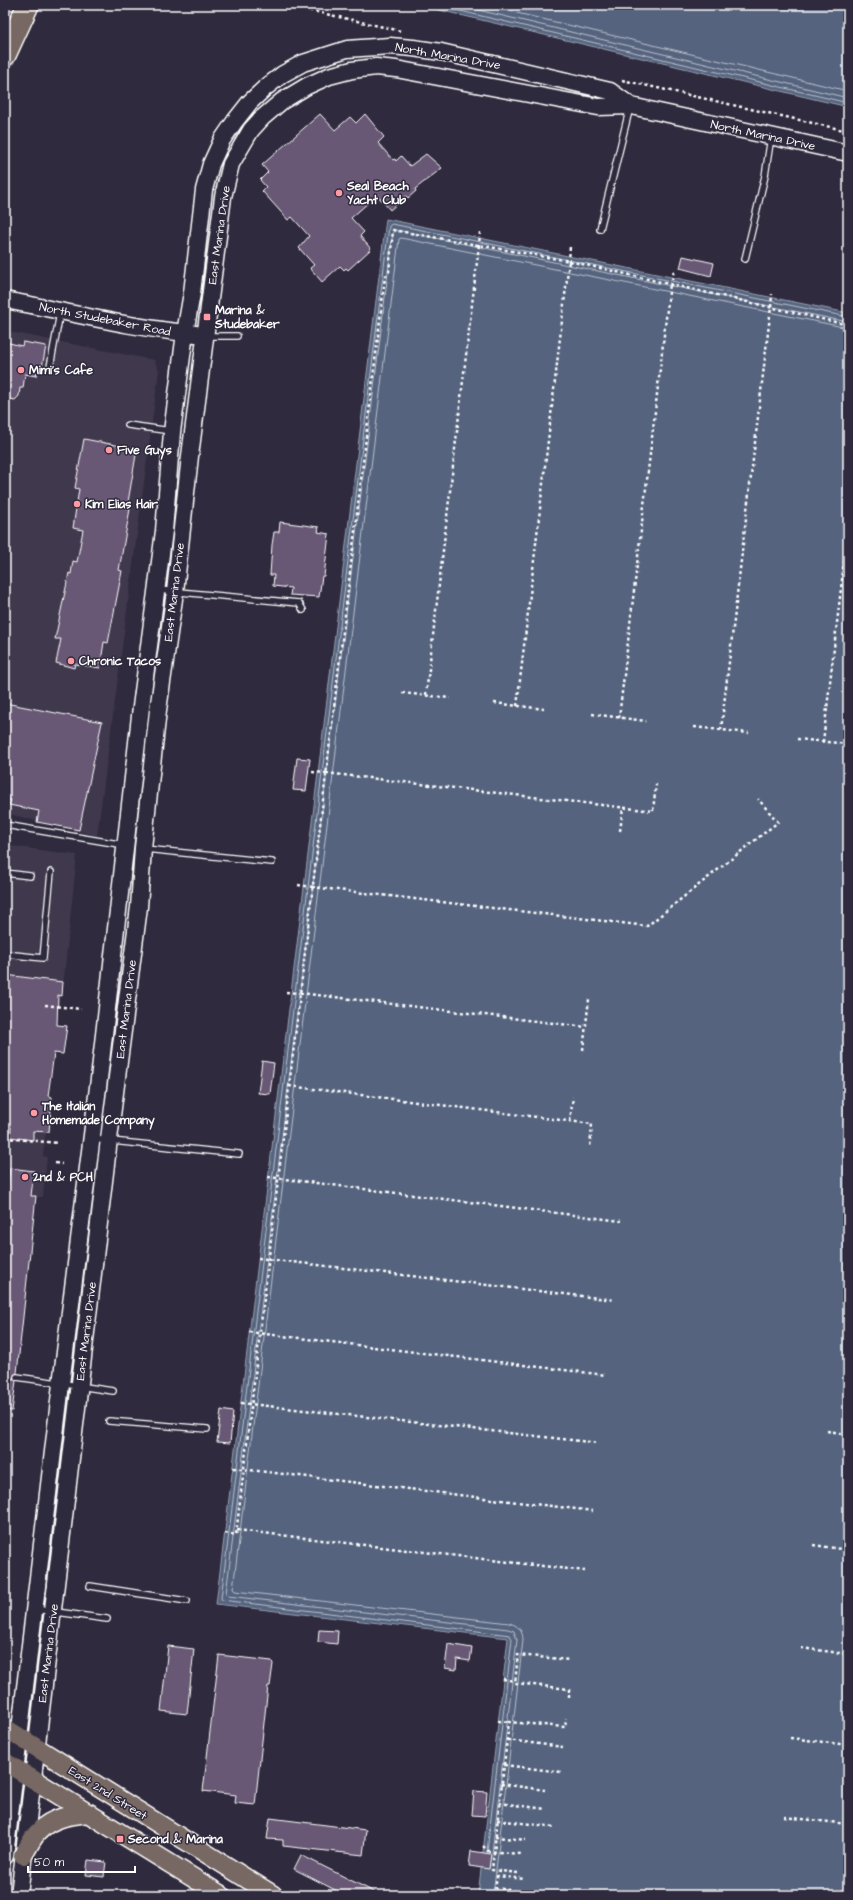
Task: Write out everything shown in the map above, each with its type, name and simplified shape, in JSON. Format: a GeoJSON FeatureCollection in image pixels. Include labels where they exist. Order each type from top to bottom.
{"type":"FeatureCollection","features":[{"type":"Feature","properties":{"kind":"highway"},"geometry":{"type":"LineString","coordinates":[[5,55],[28,5]]}},
{"type":"Feature","properties":{"kind":"main road","name":"North Marina Drive"},"geometry":{"type":"LineString","coordinates":[[235,120],[250,102],[265,88],[283,74],[303,63],[347,49],[370,46],[413,48],[525,71],[610,91],[631,106]]}},
{"type":"Feature","properties":{"kind":"main road","name":"North Marina Drive"},"geometry":{"type":"LineString","coordinates":[[251,130],[282,101],[307,86],[329,76],[352,70],[376,67],[413,71],[598,106],[631,106],[848,153]]}},
{"type":"Feature","properties":{"kind":"main road","name":"East Marina Drive"},"geometry":{"type":"LineString","coordinates":[[19,1895],[109,1139],[139,907],[135,847],[156,589],[164,531],[172,432],[185,333],[192,294],[204,190],[214,158],[222,140],[235,120]]}},
{"type":"Feature","properties":{"kind":"main road","name":"East Marina Drive"},"geometry":{"type":"LineString","coordinates":[[5,1856],[12,1732],[35,1609],[61,1384],[92,1139],[135,847],[158,710],[175,592],[223,197],[231,164],[251,130]]}},
{"type":"Feature","properties":{"kind":"main road","name":"North Studebaker Road"},"geometry":{"type":"LineString","coordinates":[[5,300],[99,320],[206,336]]}},
{"type":"Feature","properties":{"kind":"main road","name":"East 2nd Street"},"geometry":{"type":"LineString","coordinates":[[12,1732],[273,1895]]}},
{"type":"Feature","properties":{"kind":"main road"},"geometry":{"type":"LineString","coordinates":[[10,1765],[220,1895]]}},
{"type":"Feature","properties":{"kind":"main road"},"geometry":{"type":"LineString","coordinates":[[24,1855],[39,1830],[59,1818],[89,1813]]}},
{"type":"Feature","properties":{"kind":"lane"},"geometry":{"type":"LineString","coordinates":[[600,229],[631,106]]}},
{"type":"Feature","properties":{"kind":"lane"},"geometry":{"type":"LineString","coordinates":[[745,260],[772,137]]}},
{"type":"Feature","properties":{"kind":"lane"},"geometry":{"type":"LineString","coordinates":[[50,367],[61,311]]}},
{"type":"Feature","properties":{"kind":"lane"},"geometry":{"type":"LineString","coordinates":[[206,336],[237,336]]}},
{"type":"Feature","properties":{"kind":"lane"},"geometry":{"type":"LineString","coordinates":[[128,425],[172,432]]}},
{"type":"Feature","properties":{"kind":"lane"},"geometry":{"type":"LineString","coordinates":[[156,589],[299,603],[303,610]]}},
{"type":"Feature","properties":{"kind":"lane"},"geometry":{"type":"LineString","coordinates":[[5,825],[135,847],[272,862]]}},
{"type":"Feature","properties":{"kind":"lane"},"geometry":{"type":"LineString","coordinates":[[5,954],[43,958],[51,872]]}},
{"type":"Feature","properties":{"kind":"lane"},"geometry":{"type":"LineString","coordinates":[[5,873],[30,876]]}},
{"type":"Feature","properties":{"kind":"lane"},"geometry":{"type":"LineString","coordinates":[[92,1139],[109,1139],[239,1154]]}},
{"type":"Feature","properties":{"kind":"lane"},"geometry":{"type":"LineString","coordinates":[[17,1376],[112,1391]]}},
{"type":"Feature","properties":{"kind":"lane"},"geometry":{"type":"LineString","coordinates":[[109,1421],[207,1429]]}},
{"type":"Feature","properties":{"kind":"lane"},"geometry":{"type":"LineString","coordinates":[[90,1586],[187,1601]]}},
{"type":"Feature","properties":{"kind":"lane"},"geometry":{"type":"LineString","coordinates":[[35,1609],[107,1619]]}},
{"type":"Feature","properties":{"kind":"path"},"geometry":{"type":"LineString","coordinates":[[225,1533],[236,1535],[237,1530],[385,277],[389,272],[393,230],[569,261],[848,325]]}},
{"type":"Feature","properties":{"kind":"path"},"geometry":{"type":"LineString","coordinates":[[478,258],[480,231]]}},
{"type":"Feature","properties":{"kind":"path"},"geometry":{"type":"LineString","coordinates":[[426,695],[479,245]]}},
{"type":"Feature","properties":{"kind":"path"},"geometry":{"type":"LineString","coordinates":[[517,706],[570,246]]}},
{"type":"Feature","properties":{"kind":"path"},"geometry":{"type":"LineString","coordinates":[[567,273],[569,261]]}},
{"type":"Feature","properties":{"kind":"path"},"geometry":{"type":"LineString","coordinates":[[669,297],[674,270]]}},
{"type":"Feature","properties":{"kind":"path"},"geometry":{"type":"LineString","coordinates":[[618,718],[670,284]]}},
{"type":"Feature","properties":{"kind":"path"},"geometry":{"type":"LineString","coordinates":[[721,730],[772,294]]}},
{"type":"Feature","properties":{"kind":"path"},"geometry":{"type":"LineString","coordinates":[[769,321],[771,307]]}},
{"type":"Feature","properties":{"kind":"path"},"geometry":{"type":"LineString","coordinates":[[823,742],[848,529]]}},
{"type":"Feature","properties":{"kind":"path"},"geometry":{"type":"LineString","coordinates":[[402,693],[450,698]]}},
{"type":"Feature","properties":{"kind":"path"},"geometry":{"type":"LineString","coordinates":[[494,703],[544,709]]}},
{"type":"Feature","properties":{"kind":"path"},"geometry":{"type":"LineString","coordinates":[[592,714],[646,722]]}},
{"type":"Feature","properties":{"kind":"path"},"geometry":{"type":"LineString","coordinates":[[694,727],[749,732]]}},
{"type":"Feature","properties":{"kind":"path"},"geometry":{"type":"LineString","coordinates":[[797,739],[848,744]]}},
{"type":"Feature","properties":{"kind":"path"},"geometry":{"type":"LineString","coordinates":[[312,772],[336,774]]}},
{"type":"Feature","properties":{"kind":"path"},"geometry":{"type":"LineString","coordinates":[[326,773],[653,811],[656,784]]}},
{"type":"Feature","properties":{"kind":"path"},"geometry":{"type":"LineString","coordinates":[[298,885],[647,926],[778,822],[758,799]]}},
{"type":"Feature","properties":{"kind":"path"},"geometry":{"type":"LineString","coordinates":[[620,831],[623,807]]}},
{"type":"Feature","properties":{"kind":"path"},"geometry":{"type":"LineString","coordinates":[[312,887],[325,888]]}},
{"type":"Feature","properties":{"kind":"path"},"geometry":{"type":"LineString","coordinates":[[286,992],[309,994]]}},
{"type":"Feature","properties":{"kind":"path"},"geometry":{"type":"LineString","coordinates":[[300,993],[586,1027]]}},
{"type":"Feature","properties":{"kind":"path"},"geometry":{"type":"LineString","coordinates":[[583,1050],[589,999]]}},
{"type":"Feature","properties":{"kind":"path"},"geometry":{"type":"LineString","coordinates":[[45,1005],[81,1010]]}},
{"type":"Feature","properties":{"kind":"path"},"geometry":{"type":"LineString","coordinates":[[289,1086],[592,1124],[590,1147]]}},
{"type":"Feature","properties":{"kind":"path"},"geometry":{"type":"LineString","coordinates":[[570,1121],[573,1097]]}},
{"type":"Feature","properties":{"kind":"path"},"geometry":{"type":"LineString","coordinates":[[5,1138],[58,1143]]}},
{"type":"Feature","properties":{"kind":"path"},"geometry":{"type":"LineString","coordinates":[[56,1163],[62,1164]]}},
{"type":"Feature","properties":{"kind":"path"},"geometry":{"type":"LineString","coordinates":[[268,1177],[621,1221]]}},
{"type":"Feature","properties":{"kind":"path"},"geometry":{"type":"LineString","coordinates":[[258,1258],[615,1300]]}},
{"type":"Feature","properties":{"kind":"path"},"geometry":{"type":"LineString","coordinates":[[848,1259],[843,1305],[848,1306]]}},
{"type":"Feature","properties":{"kind":"path"},"geometry":{"type":"LineString","coordinates":[[249,1332],[606,1375]]}},
{"type":"Feature","properties":{"kind":"path"},"geometry":{"type":"LineString","coordinates":[[241,1403],[252,1403],[598,1443]]}},
{"type":"Feature","properties":{"kind":"path"},"geometry":{"type":"LineString","coordinates":[[827,1431],[848,1434]]}},
{"type":"Feature","properties":{"kind":"path"},"geometry":{"type":"LineString","coordinates":[[233,1468],[593,1511]]}},
{"type":"Feature","properties":{"kind":"path"},"geometry":{"type":"LineString","coordinates":[[237,1530],[585,1571]]}},
{"type":"Feature","properties":{"kind":"path"},"geometry":{"type":"LineString","coordinates":[[813,1545],[848,1550]]}},
{"type":"Feature","properties":{"kind":"path"},"geometry":{"type":"LineString","coordinates":[[801,1648],[848,1654]]}},
{"type":"Feature","properties":{"kind":"path"},"geometry":{"type":"LineString","coordinates":[[515,1681],[518,1655],[570,1660]]}},
{"type":"Feature","properties":{"kind":"path"},"geometry":{"type":"LineString","coordinates":[[503,1679],[515,1681],[515,1683],[569,1689],[569,1698]]}},
{"type":"Feature","properties":{"kind":"path"},"geometry":{"type":"LineString","coordinates":[[498,1721],[565,1726],[566,1718]]}},
{"type":"Feature","properties":{"kind":"path"},"geometry":{"type":"LineString","coordinates":[[509,1722],[492,1870],[518,1873]]}},
{"type":"Feature","properties":{"kind":"path"},"geometry":{"type":"LineString","coordinates":[[790,1738],[848,1746]]}},
{"type":"Feature","properties":{"kind":"path"},"geometry":{"type":"LineString","coordinates":[[507,1740],[563,1747]]}},
{"type":"Feature","properties":{"kind":"path"},"geometry":{"type":"LineString","coordinates":[[504,1765],[561,1772]]}},
{"type":"Feature","properties":{"kind":"path"},"geometry":{"type":"LineString","coordinates":[[502,1784],[545,1790]]}},
{"type":"Feature","properties":{"kind":"path"},"geometry":{"type":"LineString","coordinates":[[499,1803],[546,1809]]}},
{"type":"Feature","properties":{"kind":"path"},"geometry":{"type":"LineString","coordinates":[[784,1817],[848,1824]]}},
{"type":"Feature","properties":{"kind":"path"},"geometry":{"type":"LineString","coordinates":[[497,1820],[555,1827]]}},
{"type":"Feature","properties":{"kind":"path"},"geometry":{"type":"LineString","coordinates":[[495,1837],[526,1840]]}},
{"type":"Feature","properties":{"kind":"path"},"geometry":{"type":"LineString","coordinates":[[484,1846],[488,1851],[520,1854]]}},
{"type":"Feature","properties":{"kind":"path"},"geometry":{"type":"LineString","coordinates":[[494,1895],[497,1876],[524,1879]]}},
{"type":"Feature","properties":{"kind":"path"},"geometry":{"type":"LineString","coordinates":[[496,1888],[523,1892]]}},
{"type":"Feature","properties":{"kind":"path"},"geometry":{"type":"LineString","coordinates":[[772,1891],[806,1895]]}},
{"type":"Feature","properties":{"kind":"shaded area"},"geometry":{"type":"Polygon","coordinates":[[[5,331],[154,360],[159,370],[97,836],[5,813],[5,331]]]}},
{"type":"Feature","properties":{"kind":"shaded area","name":"2nd & PCH"},"geometry":{"type":"Polygon","coordinates":[[[5,845],[77,855],[62,996],[47,994],[57,1014],[57,1025],[67,1026],[63,1054],[54,1053],[48,1095],[52,1097],[49,1132],[46,1132],[43,1156],[47,1157],[43,1197],[36,1197],[5,1470],[5,845]]]}},
{"type":"Feature","properties":{"kind":"water"},"geometry":{"type":"Polygon","coordinates":[[[418,5],[848,5],[848,107],[418,5]]]}},
{"type":"Feature","properties":{"kind":"water"},"geometry":{"type":"Polygon","coordinates":[[[386,219],[848,313],[848,1895],[478,1895],[508,1638],[216,1604],[386,219]]]}},
{"type":"Feature","properties":{"kind":"building","name":"Seal Beach Yacht Club"},"geometry":{"type":"Polygon","coordinates":[[[320,114],[335,130],[350,117],[356,123],[365,114],[384,137],[378,143],[393,160],[395,159],[396,161],[401,156],[410,166],[426,154],[442,168],[415,189],[416,191],[408,198],[406,196],[390,210],[377,195],[351,218],[364,232],[360,236],[371,249],[348,270],[346,268],[344,270],[340,266],[322,282],[310,268],[314,265],[299,248],[309,236],[292,217],[288,220],[262,191],[266,187],[260,180],[268,172],[262,165],[320,114]]]}},
{"type":"Feature","properties":{"kind":"building"},"geometry":{"type":"Polygon","coordinates":[[[683,256],[714,263],[711,276],[680,268],[683,256]]]}},
{"type":"Feature","properties":{"kind":"building","name":"Mimi's Cafe"},"geometry":{"type":"Polygon","coordinates":[[[5,342],[22,346],[23,342],[46,346],[42,367],[38,366],[36,376],[25,374],[23,388],[20,388],[19,396],[15,400],[5,398],[5,342]]]}},
{"type":"Feature","properties":{"kind":"building"},"geometry":{"type":"Polygon","coordinates":[[[84,439],[137,449],[127,508],[130,509],[119,570],[122,571],[108,643],[104,642],[100,668],[75,664],[74,668],[56,663],[61,639],[55,639],[69,573],[71,574],[73,561],[77,562],[83,530],[73,528],[79,489],[75,488],[84,439]]]}},
{"type":"Feature","properties":{"kind":"building"},"geometry":{"type":"Polygon","coordinates":[[[280,522],[319,527],[318,532],[329,534],[324,576],[322,576],[319,597],[290,595],[291,588],[273,586],[274,575],[270,575],[272,545],[274,532],[279,532],[280,522]]]}},
{"type":"Feature","properties":{"kind":"building"},"geometry":{"type":"Polygon","coordinates":[[[5,703],[102,722],[79,830],[37,822],[39,811],[9,805],[11,800],[5,799],[5,703]]]}},
{"type":"Feature","properties":{"kind":"building"},"geometry":{"type":"Polygon","coordinates":[[[297,758],[310,759],[306,791],[293,790],[297,758]]]}},
{"type":"Feature","properties":{"kind":"building"},"geometry":{"type":"Polygon","coordinates":[[[5,975],[63,982],[62,996],[58,995],[57,1025],[67,1026],[63,1054],[54,1053],[48,1096],[52,1097],[49,1132],[33,1131],[33,1140],[10,1137],[11,1127],[5,1127],[5,975]]]}},
{"type":"Feature","properties":{"kind":"building"},"geometry":{"type":"Polygon","coordinates":[[[262,1061],[274,1063],[270,1094],[258,1093],[262,1061]]]}},
{"type":"Feature","properties":{"kind":"building"},"geometry":{"type":"Polygon","coordinates":[[[10,1168],[34,1171],[31,1196],[36,1196],[17,1373],[13,1377],[16,1381],[12,1411],[5,1410],[5,1194],[7,1194],[10,1168]]]}},
{"type":"Feature","properties":{"kind":"building"},"geometry":{"type":"Polygon","coordinates":[[[221,1410],[233,1412],[230,1443],[217,1442],[221,1410]]]}},
{"type":"Feature","properties":{"kind":"building"},"geometry":{"type":"Polygon","coordinates":[[[319,1630],[338,1631],[337,1644],[318,1642],[319,1630]]]}},
{"type":"Feature","properties":{"kind":"building"},"geometry":{"type":"Polygon","coordinates":[[[448,1644],[472,1648],[470,1661],[457,1659],[456,1670],[445,1668],[448,1644]]]}},
{"type":"Feature","properties":{"kind":"building"},"geometry":{"type":"Polygon","coordinates":[[[168,1646],[194,1649],[187,1714],[161,1711],[168,1646]]]}},
{"type":"Feature","properties":{"kind":"building"},"geometry":{"type":"Polygon","coordinates":[[[219,1655],[272,1661],[273,1664],[270,1686],[268,1686],[255,1805],[235,1803],[236,1795],[203,1791],[219,1655]]]}},
{"type":"Feature","properties":{"kind":"building"},"geometry":{"type":"Polygon","coordinates":[[[474,1791],[487,1792],[485,1816],[472,1815],[474,1791]]]}},
{"type":"Feature","properties":{"kind":"building"},"geometry":{"type":"Polygon","coordinates":[[[270,1818],[366,1830],[363,1855],[283,1846],[283,1840],[267,1839],[270,1818]]]}},
{"type":"Feature","properties":{"kind":"building"},"geometry":{"type":"Polygon","coordinates":[[[471,1851],[491,1854],[489,1869],[469,1866],[471,1851]]]}},
{"type":"Feature","properties":{"kind":"building"},"geometry":{"type":"Polygon","coordinates":[[[301,1855],[380,1895],[345,1895],[294,1869],[301,1855]]]}},
{"type":"Feature","properties":{"kind":"building"},"geometry":{"type":"Polygon","coordinates":[[[88,1860],[106,1862],[104,1877],[86,1875],[88,1860]]]}},
{"type":"Feature","properties":{"kind":"place","name":"Seal Beach Yacht Club"},"geometry":{"type":"Point","coordinates":[339,193]}},
{"type":"Feature","properties":{"kind":"place","name":"Marina & Studebaker"},"geometry":{"type":"Point","coordinates":[207,317]}},
{"type":"Feature","properties":{"kind":"place","name":"Mimi's Cafe"},"geometry":{"type":"Point","coordinates":[21,370]}},
{"type":"Feature","properties":{"kind":"place","name":"Five Guys"},"geometry":{"type":"Point","coordinates":[109,450]}},
{"type":"Feature","properties":{"kind":"place","name":"Kim Elias Hair"},"geometry":{"type":"Point","coordinates":[77,504]}},
{"type":"Feature","properties":{"kind":"place","name":"Chronic Tacos"},"geometry":{"type":"Point","coordinates":[71,661]}},
{"type":"Feature","properties":{"kind":"place","name":"The Italian Homemade Company"},"geometry":{"type":"Point","coordinates":[34,1113]}},
{"type":"Feature","properties":{"kind":"place","name":"2nd & PCH"},"geometry":{"type":"Point","coordinates":[25,1177]}},
{"type":"Feature","properties":{"kind":"place","name":"Second & Marina"},"geometry":{"type":"Point","coordinates":[120,1839]}}]}
